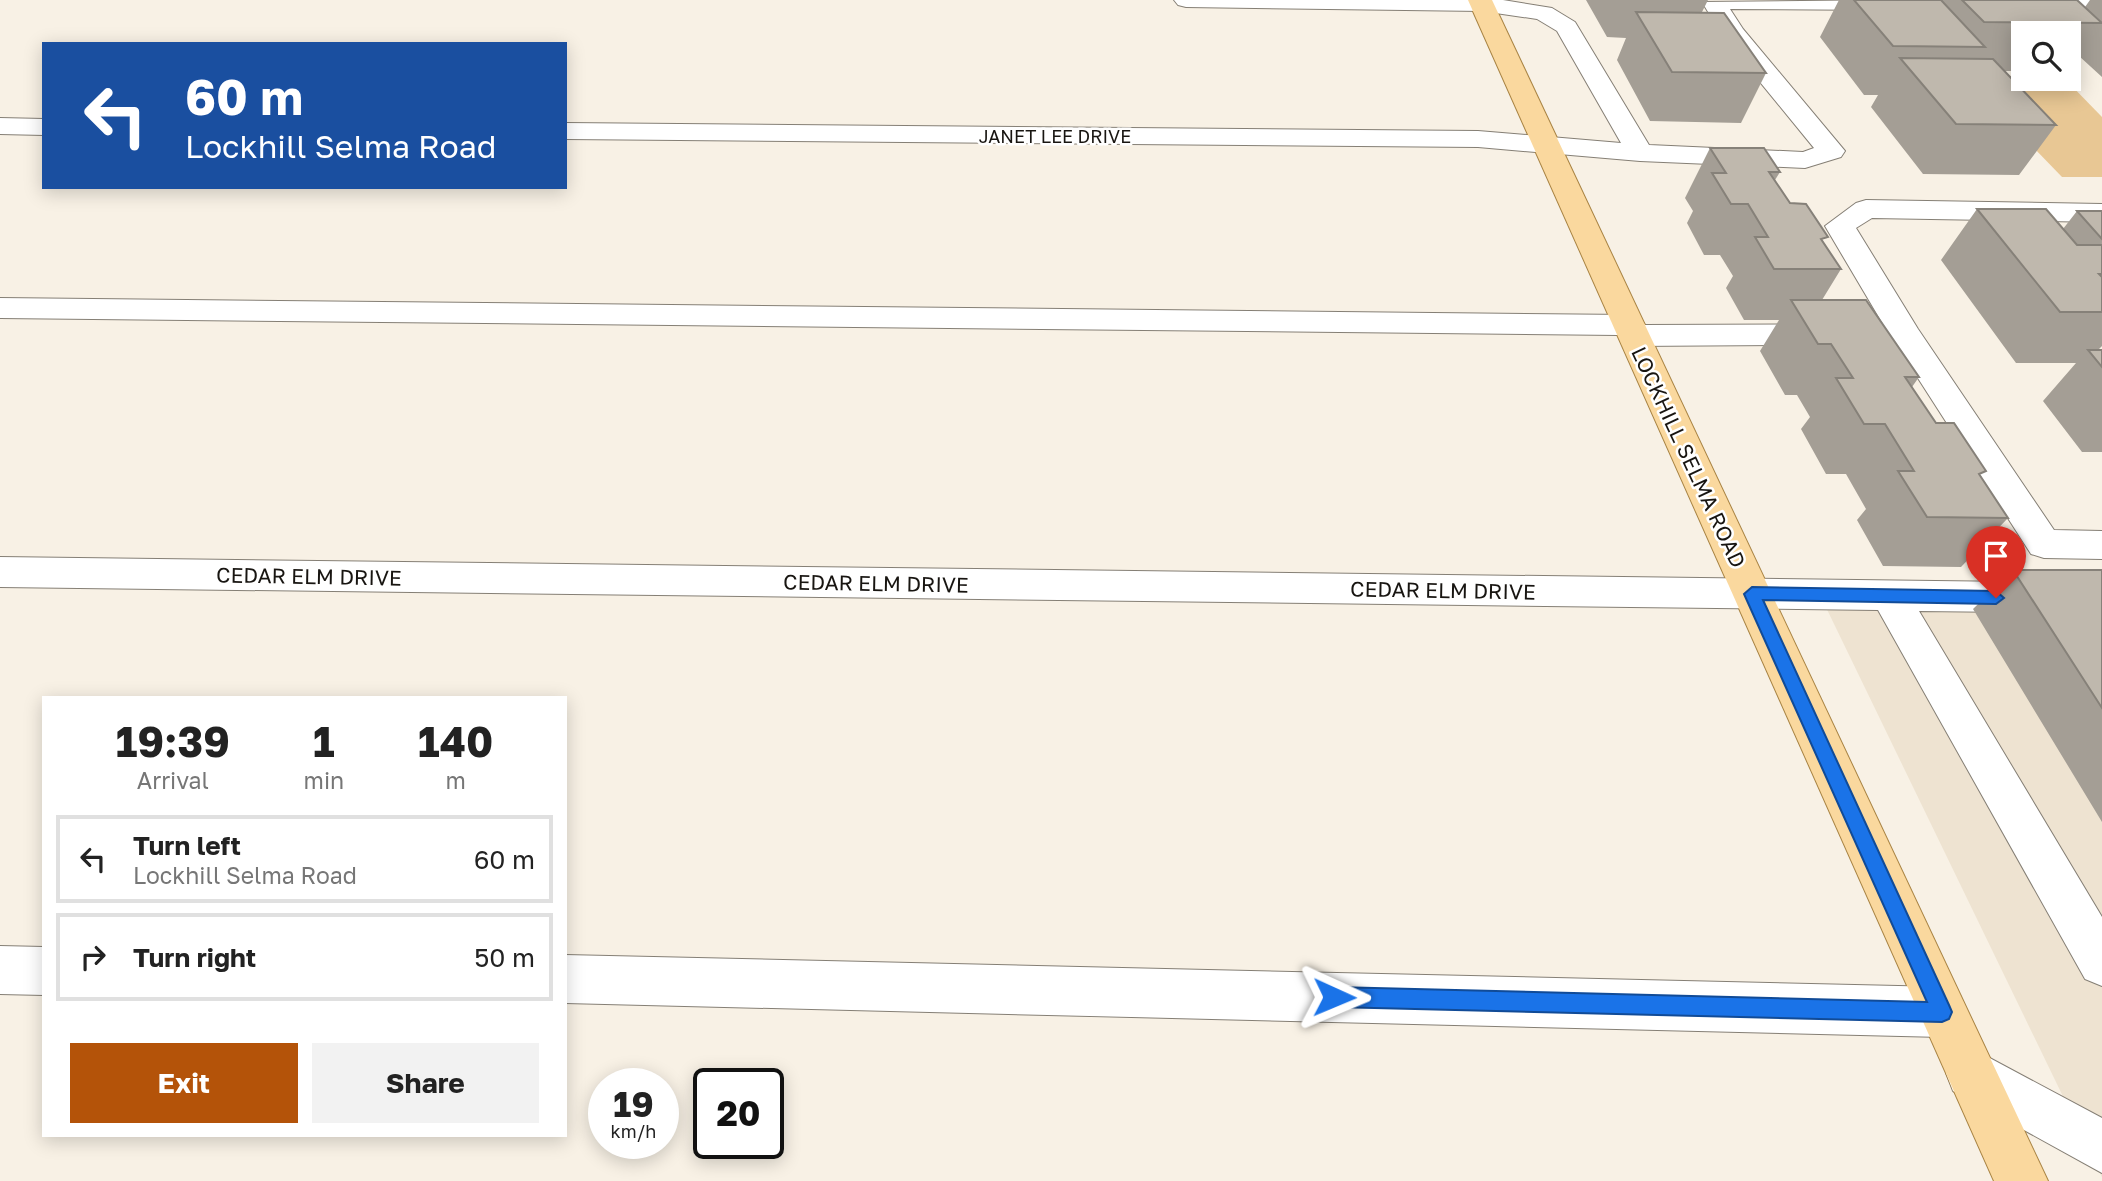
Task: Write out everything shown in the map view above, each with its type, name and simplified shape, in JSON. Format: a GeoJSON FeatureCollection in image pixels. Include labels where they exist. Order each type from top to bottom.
{"type":"FeatureCollection","features":[{"type":"Feature","properties":{"kind":"main road","name":"LOCKHILL SELMA ROAD"},"geometry":{"type":"LineString","coordinates":[[1481,2],[2021,1181]]}},
{"type":"Feature","properties":{"kind":"street"},"geometry":{"type":"LineString","coordinates":[[1186,0],[1481,2],[1544,13],[1566,27],[1640,153]]}},
{"type":"Feature","properties":{"kind":"street","name":"JANET LEE DRIVE"},"geometry":{"type":"LineString","coordinates":[[567,131],[1478,139],[1640,153],[1805,160],[1831,151],[1733,33],[1714,2],[1908,3]]}},
{"type":"Feature","properties":{"kind":"street"},"geometry":{"type":"LineString","coordinates":[[2005,3],[2102,3]]}},
{"type":"Feature","properties":{"kind":"street"},"geometry":{"type":"LineString","coordinates":[[0,127],[42,127]]}},
{"type":"Feature","properties":{"kind":"street"},"geometry":{"type":"LineString","coordinates":[[2102,213],[1866,209],[1840,226],[1905,334],[2044,544],[2102,545]]}},
{"type":"Feature","properties":{"kind":"street"},"geometry":{"type":"LineString","coordinates":[[0,308],[1905,334]]}},
{"type":"Feature","properties":{"kind":"street","name":"CEDAR ELM DRIVE"},"geometry":{"type":"LineString","coordinates":[[0,572],[2102,598]]}},
{"type":"Feature","properties":{"kind":"street"},"geometry":{"type":"LineString","coordinates":[[1890,597],[2102,962]]}},
{"type":"Feature","properties":{"kind":"street"},"geometry":{"type":"LineString","coordinates":[[0,970],[42,971]]}},
{"type":"Feature","properties":{"kind":"street"},"geometry":{"type":"LineString","coordinates":[[567,979],[1942,1012]]}},
{"type":"Feature","properties":{"kind":"street"},"geometry":{"type":"LineString","coordinates":[[1971,1073],[2102,1147]]}},
{"type":"Feature","properties":{"kind":"shaded area"},"geometry":{"type":"Polygon","coordinates":[[[1962,74],[2011,76],[2011,91],[2077,91],[2102,117],[2102,177],[2062,177],[1962,74]]]}},
{"type":"Feature","properties":{"kind":"shaded area"},"geometry":{"type":"Polygon","coordinates":[[[2102,591],[2102,1177],[1819,593],[2102,591]]]}},
{"type":"Feature","properties":{"kind":"building"},"geometry":{"type":"Polygon","coordinates":[[[1854,0],[1941,0],[1985,47],[1893,46],[1854,0]]]}},
{"type":"Feature","properties":{"kind":"building"},"geometry":{"type":"Polygon","coordinates":[[[1962,0],[2077,0],[2102,23],[2081,21],[1984,22],[1962,0]]]}},
{"type":"Feature","properties":{"kind":"building"},"geometry":{"type":"Polygon","coordinates":[[[1636,12],[1724,13],[1766,73],[1672,72],[1636,12]]]}},
{"type":"Feature","properties":{"kind":"building"},"geometry":{"type":"Polygon","coordinates":[[[1900,58],[1993,59],[2011,78],[2011,91],[2024,91],[2056,125],[1956,124],[1900,58]]]}},
{"type":"Feature","properties":{"kind":"building"},"geometry":{"type":"Polygon","coordinates":[[[1710,148],[1764,148],[1780,172],[1769,172],[1790,203],[1806,204],[1828,237],[1821,239],[1841,269],[1774,269],[1755,237],[1768,237],[1748,204],[1731,204],[1712,173],[1726,173],[1710,148]]]}},
{"type":"Feature","properties":{"kind":"building"},"geometry":{"type":"Polygon","coordinates":[[[1977,209],[2046,209],[2077,245],[2102,245],[2102,274],[2099,274],[2102,277],[2102,312],[2060,312],[1977,209]]]}},
{"type":"Feature","properties":{"kind":"building"},"geometry":{"type":"Polygon","coordinates":[[[2077,211],[2102,211],[2102,239],[2077,211]]]}},
{"type":"Feature","properties":{"kind":"building"},"geometry":{"type":"Polygon","coordinates":[[[1791,300],[1866,300],[1919,377],[1905,377],[1936,423],[1954,423],[1986,471],[1979,474],[2008,518],[1927,517],[1898,471],[1914,471],[1885,424],[1864,424],[1836,378],[1853,378],[1831,344],[1818,344],[1791,300]]]}},
{"type":"Feature","properties":{"kind":"building"},"geometry":{"type":"Polygon","coordinates":[[[2088,350],[2102,350],[2102,367],[2088,350]]]}},
{"type":"Feature","properties":{"kind":"building"},"geometry":{"type":"Polygon","coordinates":[[[2013,570],[2102,570],[2102,708],[2013,570]]]}},
{"type":"Feature","properties":{"kind":"route"},"geometry":{"type":"LineString","coordinates":[[1334,997],[1942,1012],[1752,594],[1996,598]]}}]}
